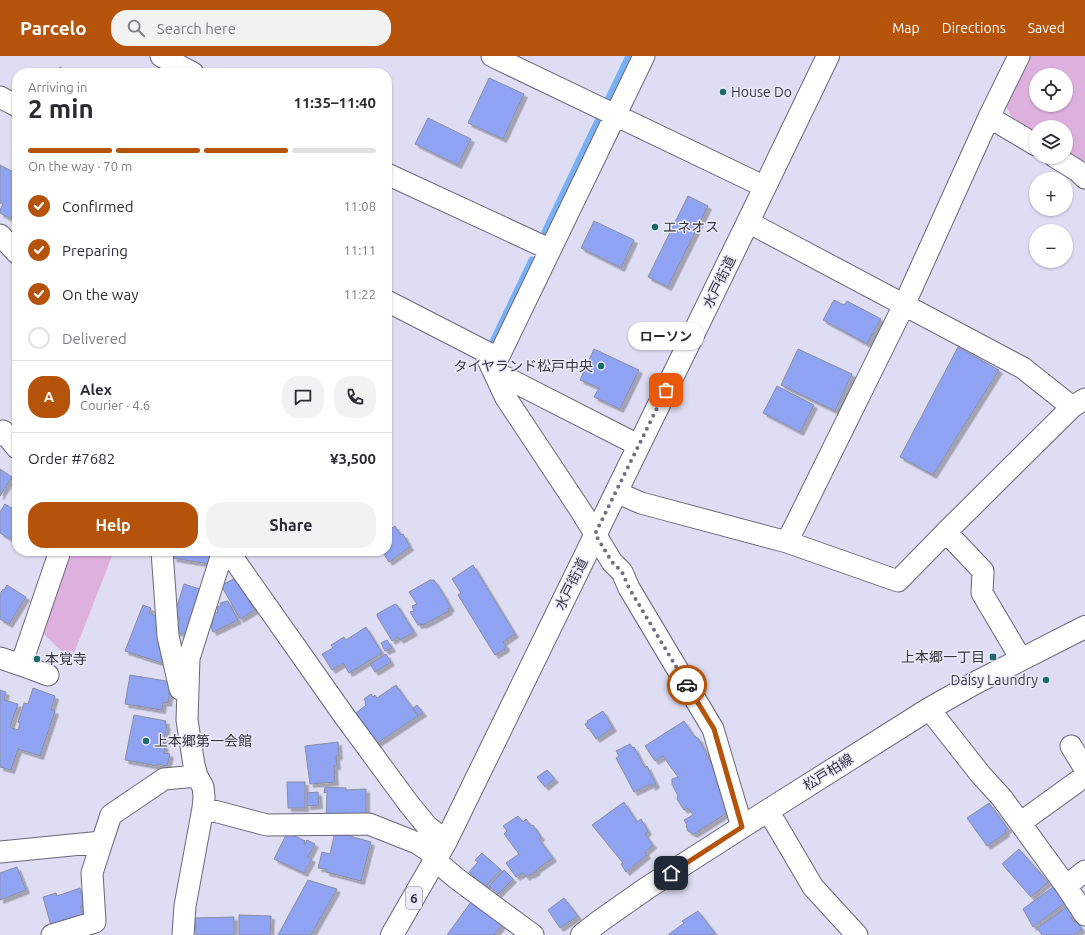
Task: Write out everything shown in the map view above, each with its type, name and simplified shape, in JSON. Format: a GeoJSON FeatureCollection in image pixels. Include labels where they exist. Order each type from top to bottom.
{"type":"FeatureCollection","features":[{"type":"Feature","properties":{"kind":"main road","name":"水戸街道"},"geometry":{"type":"LineString","coordinates":[[392,935],[436,861],[446,841],[828,56]]}},
{"type":"Feature","properties":{"kind":"main road","name":"松戸柏線"},"geometry":{"type":"LineString","coordinates":[[582,935],[600,920],[647,888],[929,709],[975,683],[1085,627]]}},
{"type":"Feature","properties":{"kind":"street"},"geometry":{"type":"LineString","coordinates":[[492,56],[765,187]]}},
{"type":"Feature","properties":{"kind":"street"},"geometry":{"type":"LineString","coordinates":[[392,304],[498,358],[644,56]]}},
{"type":"Feature","properties":{"kind":"street"},"geometry":{"type":"LineString","coordinates":[[787,542],[904,305],[989,117],[1019,56]]}},
{"type":"Feature","properties":{"kind":"street"},"geometry":{"type":"LineString","coordinates":[[168,62],[182,68]]}},
{"type":"Feature","properties":{"kind":"street"},"geometry":{"type":"LineString","coordinates":[[0,97],[12,103]]}},
{"type":"Feature","properties":{"kind":"street"},"geometry":{"type":"LineString","coordinates":[[989,117],[1029,141]]}},
{"type":"Feature","properties":{"kind":"street"},"geometry":{"type":"LineString","coordinates":[[1066,164],[1078,171],[1085,178]]}},
{"type":"Feature","properties":{"kind":"street"},"geometry":{"type":"LineString","coordinates":[[392,176],[550,249]]}},
{"type":"Feature","properties":{"kind":"street"},"geometry":{"type":"LineString","coordinates":[[616,492],[641,503],[787,542],[898,582],[946,532],[1079,403],[1023,368],[748,222]]}},
{"type":"Feature","properties":{"kind":"street"},"geometry":{"type":"LineString","coordinates":[[0,235],[12,248]]}},
{"type":"Feature","properties":{"kind":"street"},"geometry":{"type":"LineString","coordinates":[[484,352],[495,372],[506,398],[612,562],[622,572],[629,588],[714,729],[742,827]]}},
{"type":"Feature","properties":{"kind":"street"},"geometry":{"type":"LineString","coordinates":[[495,372],[638,445]]}},
{"type":"Feature","properties":{"kind":"street"},"geometry":{"type":"LineString","coordinates":[[5,433],[12,442]]}},
{"type":"Feature","properties":{"kind":"street"},"geometry":{"type":"LineString","coordinates":[[946,532],[982,571],[982,593],[1021,659]]}},
{"type":"Feature","properties":{"kind":"street"},"geometry":{"type":"LineString","coordinates":[[20,665],[58,556]]}},
{"type":"Feature","properties":{"kind":"street"},"geometry":{"type":"LineString","coordinates":[[162,556],[168,636],[187,720],[194,765],[197,776],[203,786],[204,797],[185,906],[183,935]]}},
{"type":"Feature","properties":{"kind":"street"},"geometry":{"type":"LineString","coordinates":[[187,720],[188,658],[221,556]]}},
{"type":"Feature","properties":{"kind":"street"},"geometry":{"type":"LineString","coordinates":[[232,556],[345,717],[409,804],[427,826],[446,841]]}},
{"type":"Feature","properties":{"kind":"street"},"geometry":{"type":"LineString","coordinates":[[0,658],[48,675]]}},
{"type":"Feature","properties":{"kind":"street"},"geometry":{"type":"LineString","coordinates":[[929,709],[981,776],[1002,798],[1066,886],[1085,915]]}},
{"type":"Feature","properties":{"kind":"street"},"geometry":{"type":"LineString","coordinates":[[1071,746],[1085,769]]}},
{"type":"Feature","properties":{"kind":"street"},"geometry":{"type":"LineString","coordinates":[[52,935],[95,922],[92,873],[111,815],[164,779],[197,776]]}},
{"type":"Feature","properties":{"kind":"street"},"geometry":{"type":"LineString","coordinates":[[1020,823],[1085,776]]}},
{"type":"Feature","properties":{"kind":"street"},"geometry":{"type":"LineString","coordinates":[[203,808],[267,825],[370,824],[418,843],[429,851],[436,861],[456,878],[533,935]]}},
{"type":"Feature","properties":{"kind":"street"},"geometry":{"type":"LineString","coordinates":[[767,811],[813,887],[857,935]]}},
{"type":"Feature","properties":{"kind":"street"},"geometry":{"type":"LineString","coordinates":[[0,852],[102,842]]}},
{"type":"Feature","properties":{"kind":"street"},"geometry":{"type":"LineString","coordinates":[[1066,886],[1085,871]]}},
{"type":"Feature","properties":{"kind":"shaded area"},"geometry":{"type":"Polygon","coordinates":[[[1030,56],[1085,56],[1085,164],[1073,158],[1073,120],[1029,120],[1029,133],[1016,126],[1005,104],[1030,56]]]}},
{"type":"Feature","properties":{"kind":"shaded area"},"geometry":{"type":"Polygon","coordinates":[[[64,556],[112,556],[71,661],[38,628],[64,556]]]}},
{"type":"Feature","properties":{"kind":"building"},"geometry":{"type":"Polygon","coordinates":[[[489,78],[524,94],[503,139],[468,123],[489,78]]]}},
{"type":"Feature","properties":{"kind":"building"},"geometry":{"type":"Polygon","coordinates":[[[428,118],[471,139],[458,165],[415,144],[428,118]]]}},
{"type":"Feature","properties":{"kind":"building"},"geometry":{"type":"Polygon","coordinates":[[[0,165],[12,171],[11,219],[0,213],[3,204],[0,203],[0,165]]]}},
{"type":"Feature","properties":{"kind":"building"},"geometry":{"type":"Polygon","coordinates":[[[688,196],[708,206],[668,287],[648,277],[688,196]]]}},
{"type":"Feature","properties":{"kind":"building"},"geometry":{"type":"Polygon","coordinates":[[[594,221],[634,240],[621,268],[581,248],[594,221]]]}},
{"type":"Feature","properties":{"kind":"building"},"geometry":{"type":"Polygon","coordinates":[[[834,300],[844,305],[847,301],[881,319],[867,344],[823,320],[834,300]]]}},
{"type":"Feature","properties":{"kind":"building"},"geometry":{"type":"Polygon","coordinates":[[[958,347],[999,370],[933,475],[900,457],[958,347]]]}},
{"type":"Feature","properties":{"kind":"building"},"geometry":{"type":"Polygon","coordinates":[[[594,349],[639,370],[620,409],[594,397],[599,388],[580,380],[594,349]]]}},
{"type":"Feature","properties":{"kind":"building"},"geometry":{"type":"Polygon","coordinates":[[[798,349],[852,374],[835,411],[781,385],[798,349]]]}},
{"type":"Feature","properties":{"kind":"building"},"geometry":{"type":"Polygon","coordinates":[[[777,386],[814,405],[800,432],[763,413],[777,386]]]}},
{"type":"Feature","properties":{"kind":"building"},"geometry":{"type":"Polygon","coordinates":[[[0,469],[12,477],[0,496],[0,469]]]}},
{"type":"Feature","properties":{"kind":"building"},"geometry":{"type":"Polygon","coordinates":[[[5,504],[12,508],[12,540],[0,533],[0,512],[5,504]]]}},
{"type":"Feature","properties":{"kind":"building"},"geometry":{"type":"Polygon","coordinates":[[[395,526],[401,535],[403,534],[410,547],[389,562],[385,556],[392,556],[392,528],[395,526]]]}},
{"type":"Feature","properties":{"kind":"building"},"geometry":{"type":"Polygon","coordinates":[[[173,556],[210,556],[209,564],[173,558],[173,556]]]}},
{"type":"Feature","properties":{"kind":"building"},"geometry":{"type":"Polygon","coordinates":[[[473,565],[515,634],[503,642],[506,646],[505,649],[495,655],[458,595],[461,593],[452,579],[473,565]]]}},
{"type":"Feature","properties":{"kind":"building"},"geometry":{"type":"Polygon","coordinates":[[[234,579],[255,610],[240,619],[221,585],[234,579]]]}},
{"type":"Feature","properties":{"kind":"building"},"geometry":{"type":"Polygon","coordinates":[[[430,580],[434,580],[451,608],[448,609],[449,611],[427,623],[418,625],[410,612],[414,611],[412,606],[417,604],[409,592],[430,580]]]}},
{"type":"Feature","properties":{"kind":"building"},"geometry":{"type":"Polygon","coordinates":[[[184,584],[203,590],[190,636],[176,632],[180,618],[174,616],[184,584]]]}},
{"type":"Feature","properties":{"kind":"building"},"geometry":{"type":"Polygon","coordinates":[[[7,585],[26,597],[9,624],[0,619],[0,594],[7,585]]]}},
{"type":"Feature","properties":{"kind":"building"},"geometry":{"type":"Polygon","coordinates":[[[228,601],[238,620],[213,632],[211,627],[215,612],[218,613],[217,607],[221,606],[220,603],[228,601]]]}},
{"type":"Feature","properties":{"kind":"building"},"geometry":{"type":"Polygon","coordinates":[[[395,604],[414,632],[400,640],[398,637],[392,641],[377,614],[395,604]]]}},
{"type":"Feature","properties":{"kind":"building"},"geometry":{"type":"Polygon","coordinates":[[[143,605],[151,608],[149,613],[161,618],[167,648],[162,663],[125,651],[143,605]]]}},
{"type":"Feature","properties":{"kind":"building"},"geometry":{"type":"Polygon","coordinates":[[[366,627],[382,653],[349,673],[343,663],[332,670],[322,654],[333,648],[331,645],[344,637],[346,640],[366,627]]]}},
{"type":"Feature","properties":{"kind":"building"},"geometry":{"type":"Polygon","coordinates":[[[387,640],[392,648],[385,651],[381,643],[387,640]]]}},
{"type":"Feature","properties":{"kind":"building"},"geometry":{"type":"Polygon","coordinates":[[[386,654],[391,662],[375,672],[370,664],[386,654]]]}},
{"type":"Feature","properties":{"kind":"building"},"geometry":{"type":"Polygon","coordinates":[[[130,675],[166,681],[166,684],[171,685],[168,703],[163,702],[162,710],[125,704],[130,675]]]}},
{"type":"Feature","properties":{"kind":"building"},"geometry":{"type":"Polygon","coordinates":[[[396,685],[418,716],[376,744],[355,714],[366,705],[364,699],[371,694],[373,697],[375,695],[377,698],[396,685]]]}},
{"type":"Feature","properties":{"kind":"building"},"geometry":{"type":"Polygon","coordinates":[[[33,688],[55,696],[51,710],[55,711],[40,756],[18,749],[11,770],[0,767],[0,690],[6,692],[4,700],[18,704],[10,727],[18,730],[20,723],[18,722],[24,703],[28,704],[33,688]]]}},
{"type":"Feature","properties":{"kind":"building"},"geometry":{"type":"Polygon","coordinates":[[[417,705],[423,713],[418,716],[413,708],[417,705]]]}},
{"type":"Feature","properties":{"kind":"building"},"geometry":{"type":"Polygon","coordinates":[[[603,711],[613,728],[596,739],[585,724],[588,722],[587,721],[603,711]]]}},
{"type":"Feature","properties":{"kind":"building"},"geometry":{"type":"Polygon","coordinates":[[[134,715],[166,721],[165,725],[167,725],[163,745],[165,746],[164,753],[170,754],[167,766],[157,764],[157,766],[125,760],[134,715]]]}},
{"type":"Feature","properties":{"kind":"building"},"geometry":{"type":"Polygon","coordinates":[[[684,721],[693,735],[699,739],[714,769],[724,798],[722,799],[727,813],[694,834],[688,831],[684,820],[693,815],[688,808],[684,810],[677,799],[678,796],[672,784],[672,779],[678,777],[663,756],[655,761],[645,746],[684,721]]]}},
{"type":"Feature","properties":{"kind":"building"},"geometry":{"type":"Polygon","coordinates":[[[338,742],[339,756],[336,756],[337,766],[334,766],[335,782],[310,784],[305,746],[338,742]]]}},
{"type":"Feature","properties":{"kind":"building"},"geometry":{"type":"Polygon","coordinates":[[[630,744],[633,748],[634,747],[645,768],[647,766],[656,784],[652,787],[651,784],[634,792],[616,758],[619,756],[616,751],[630,744]]]}},
{"type":"Feature","properties":{"kind":"building"},"geometry":{"type":"Polygon","coordinates":[[[547,770],[555,779],[545,787],[537,777],[547,770]]]}},
{"type":"Feature","properties":{"kind":"building"},"geometry":{"type":"Polygon","coordinates":[[[287,782],[305,782],[305,808],[288,808],[287,782]]]}},
{"type":"Feature","properties":{"kind":"building"},"geometry":{"type":"Polygon","coordinates":[[[325,787],[346,788],[346,790],[366,789],[366,818],[326,817],[327,792],[324,793],[325,787]]]}},
{"type":"Feature","properties":{"kind":"building"},"geometry":{"type":"Polygon","coordinates":[[[318,792],[319,805],[307,806],[307,793],[318,792]]]}},
{"type":"Feature","properties":{"kind":"building"},"geometry":{"type":"Polygon","coordinates":[[[624,802],[637,822],[641,819],[648,831],[645,834],[653,845],[645,852],[647,855],[626,872],[621,864],[623,863],[592,825],[624,802]]]}},
{"type":"Feature","properties":{"kind":"building"},"geometry":{"type":"Polygon","coordinates":[[[989,803],[1008,829],[1005,831],[1006,833],[987,846],[967,818],[989,803]]]}},
{"type":"Feature","properties":{"kind":"building"},"geometry":{"type":"Polygon","coordinates":[[[518,816],[523,822],[526,819],[531,826],[533,825],[541,837],[539,839],[553,858],[536,870],[537,871],[526,877],[523,873],[516,877],[506,863],[519,854],[504,834],[507,831],[503,826],[518,816]]]}},
{"type":"Feature","properties":{"kind":"building"},"geometry":{"type":"Polygon","coordinates":[[[335,832],[371,842],[361,881],[326,872],[326,869],[318,868],[322,852],[330,854],[335,832]]]}},
{"type":"Feature","properties":{"kind":"building"},"geometry":{"type":"Polygon","coordinates":[[[288,833],[305,841],[304,844],[307,840],[315,844],[308,857],[312,859],[304,873],[274,859],[288,833]]]}},
{"type":"Feature","properties":{"kind":"building"},"geometry":{"type":"Polygon","coordinates":[[[1019,849],[1048,882],[1031,897],[1002,864],[1019,849]]]}},
{"type":"Feature","properties":{"kind":"building"},"geometry":{"type":"Polygon","coordinates":[[[482,853],[501,870],[485,887],[469,872],[478,862],[475,860],[482,853]]]}},
{"type":"Feature","properties":{"kind":"building"},"geometry":{"type":"Polygon","coordinates":[[[17,867],[26,890],[0,900],[0,873],[17,867]]]}},
{"type":"Feature","properties":{"kind":"building"},"geometry":{"type":"Polygon","coordinates":[[[504,870],[513,879],[498,894],[489,886],[504,870]]]}},
{"type":"Feature","properties":{"kind":"building"},"geometry":{"type":"Polygon","coordinates":[[[308,880],[337,889],[311,935],[278,935],[308,880]]]}},
{"type":"Feature","properties":{"kind":"building"},"geometry":{"type":"Polygon","coordinates":[[[1053,887],[1065,903],[1033,927],[1023,909],[1053,887]]]}},
{"type":"Feature","properties":{"kind":"building"},"geometry":{"type":"Polygon","coordinates":[[[80,888],[85,906],[80,907],[83,916],[51,926],[43,897],[56,893],[57,896],[80,888]]]}},
{"type":"Feature","properties":{"kind":"building"},"geometry":{"type":"Polygon","coordinates":[[[564,898],[578,916],[560,928],[548,910],[564,898]]]}},
{"type":"Feature","properties":{"kind":"building"},"geometry":{"type":"Polygon","coordinates":[[[471,902],[502,925],[494,935],[447,935],[471,902]]]}},
{"type":"Feature","properties":{"kind":"building"},"geometry":{"type":"Polygon","coordinates":[[[1067,907],[1074,916],[1071,918],[1074,922],[1076,921],[1082,929],[1074,935],[1042,935],[1037,928],[1067,907]]]}},
{"type":"Feature","properties":{"kind":"building"},"geometry":{"type":"Polygon","coordinates":[[[698,911],[715,933],[712,935],[669,935],[684,923],[682,921],[698,911]]]}},
{"type":"Feature","properties":{"kind":"building"},"geometry":{"type":"Polygon","coordinates":[[[239,915],[271,916],[270,935],[239,935],[239,915]]]}},
{"type":"Feature","properties":{"kind":"building"},"geometry":{"type":"Polygon","coordinates":[[[234,917],[234,935],[196,935],[195,918],[234,917]]]}},
{"type":"Feature","properties":{"kind":"waterway"},"geometry":{"type":"LineString","coordinates":[[545,232],[629,56]]}},
{"type":"Feature","properties":{"kind":"waterway"},"geometry":{"type":"LineString","coordinates":[[489,350],[532,260]]}},
{"type":"Feature","properties":{"kind":"way so far"},"geometry":{"type":"LineString","coordinates":[[666,390],[595,534],[612,562],[622,572],[629,588],[687,685]]}},
{"type":"Feature","properties":{"kind":"place","name":"House Do"},"geometry":{"type":"Point","coordinates":[723,92]}},
{"type":"Feature","properties":{"kind":"place","name":"エネオス"},"geometry":{"type":"Point","coordinates":[655,227]}},
{"type":"Feature","properties":{"kind":"place","name":"タイヤランド松戸中央"},"geometry":{"type":"Point","coordinates":[601,366]}},
{"type":"Feature","properties":{"kind":"place","name":"ローソン"},"geometry":{"type":"Point","coordinates":[666,390]}},
{"type":"Feature","properties":{"kind":"place","name":"上本郷一丁目"},"geometry":{"type":"Point","coordinates":[993,657]}},
{"type":"Feature","properties":{"kind":"place","name":"本覚寺"},"geometry":{"type":"Point","coordinates":[37,659]}},
{"type":"Feature","properties":{"kind":"place","name":"Daisy Laundry"},"geometry":{"type":"Point","coordinates":[1046,680]}},
{"type":"Feature","properties":{"kind":"place","name":"上本郷第一会館"},"geometry":{"type":"Point","coordinates":[146,741]}},
{"type":"Feature","properties":{"kind":"route"},"geometry":{"type":"LineString","coordinates":[[671,873],[742,827],[714,729],[687,685]]}}]}
